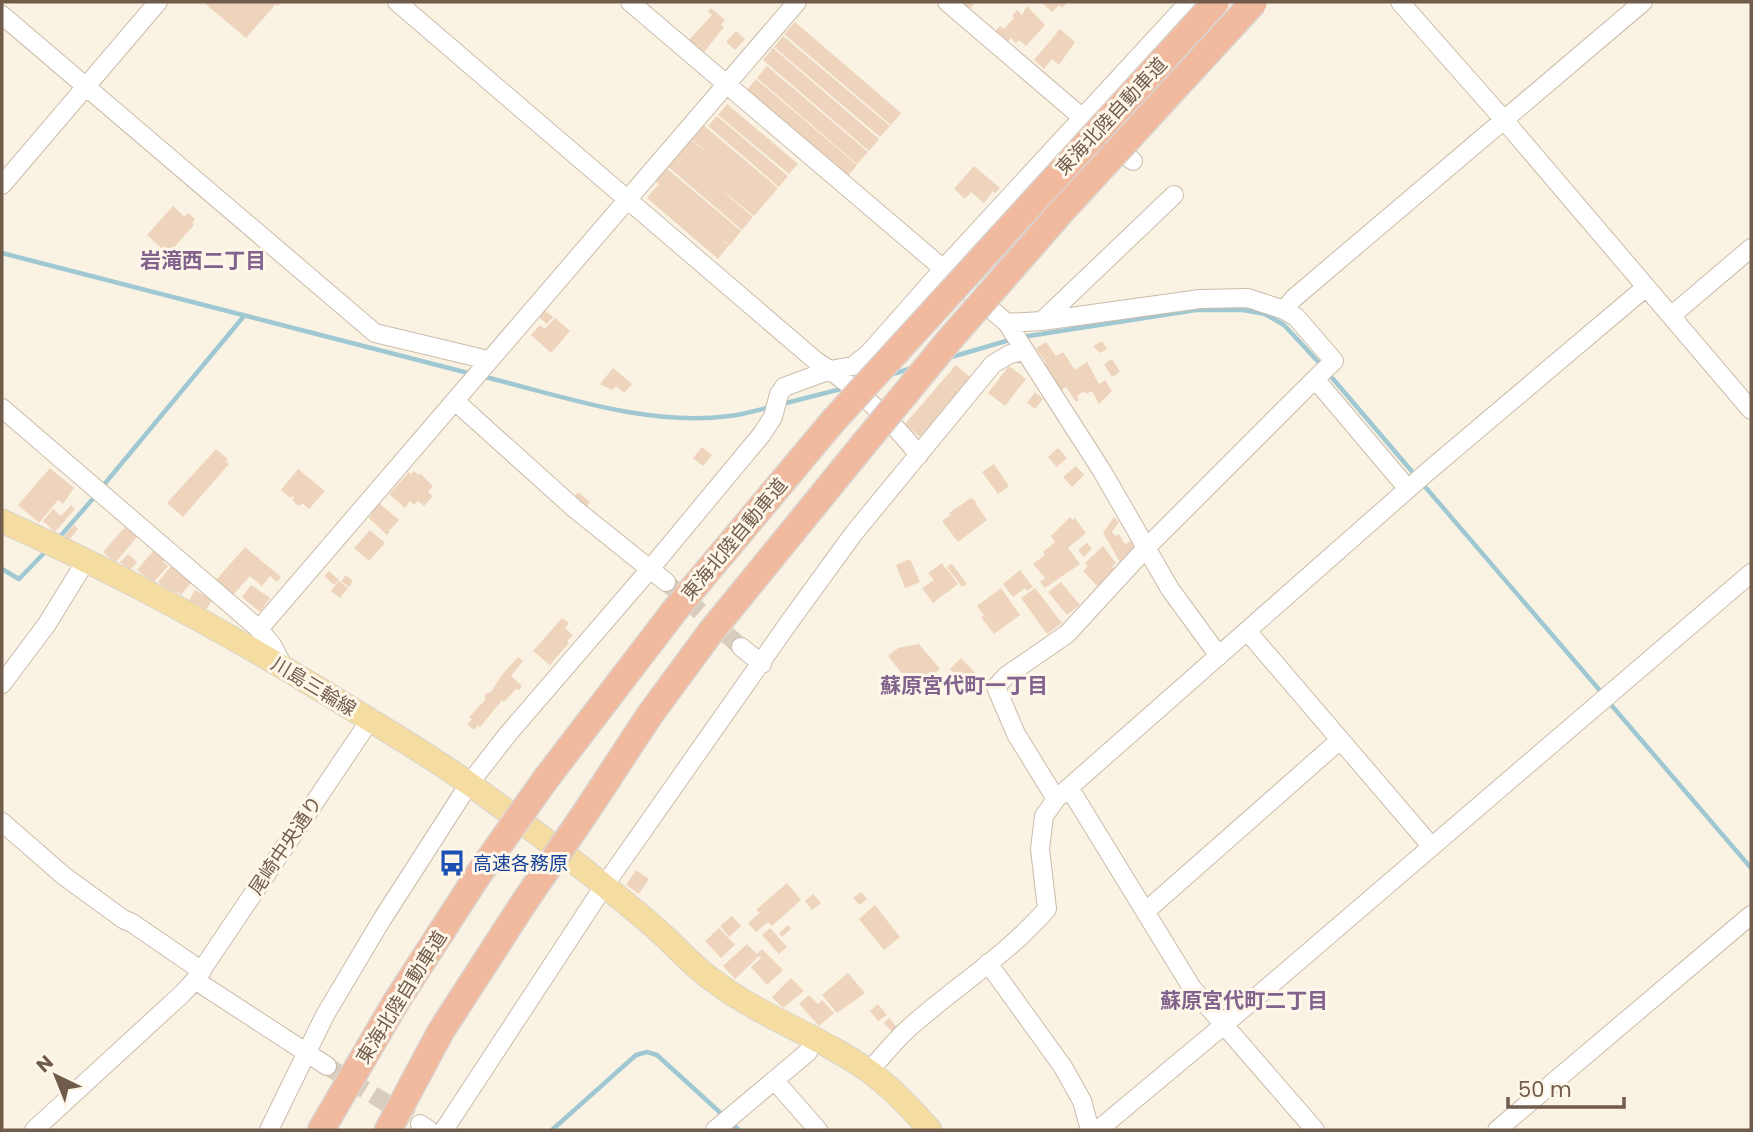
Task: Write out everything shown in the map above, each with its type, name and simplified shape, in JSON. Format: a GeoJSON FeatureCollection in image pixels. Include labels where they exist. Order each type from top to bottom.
{"type":"FeatureCollection","features":[{"type":"Feature","properties":{"kind":"highway","name":"東海北陸自動車道"},"geometry":{"type":"LineString","coordinates":[[321,1130],[396,1002],[478,874],[545,780],[675,610],[834,420],[1216,2]]}},
{"type":"Feature","properties":{"kind":"highway","name":"東海北陸自動車道"},"geometry":{"type":"LineString","coordinates":[[388,1130],[441,1031],[525,901],[649,716],[710,633],[951,338],[1254,2]]}},
{"type":"Feature","properties":{"kind":"main road","name":"川島三輪線"},"geometry":{"type":"LineString","coordinates":[[2,521],[87,559],[229,635],[470,784],[604,886],[713,981],[745,1003],[869,1071],[904,1100],[930,1130]]}},
{"type":"Feature","properties":{"kind":"street"},"geometry":{"type":"LineString","coordinates":[[2,185],[158,2]]}},
{"type":"Feature","properties":{"kind":"street"},"geometry":{"type":"LineString","coordinates":[[397,2],[897,428],[919,455]]}},
{"type":"Feature","properties":{"kind":"street"},"geometry":{"type":"LineString","coordinates":[[630,2],[1009,325],[1102,471],[1170,589],[1219,656]]}},
{"type":"Feature","properties":{"kind":"street"},"geometry":{"type":"LineString","coordinates":[[259,629],[797,2]]}},
{"type":"Feature","properties":{"kind":"street"},"geometry":{"type":"LineString","coordinates":[[947,2],[1133,161]]}},
{"type":"Feature","properties":{"kind":"street"},"geometry":{"type":"LineString","coordinates":[[269,1130],[325,1015],[470,784],[508,734],[762,434],[773,417],[779,394],[784,387],[834,374],[853,366],[869,354],[944,268],[1189,2]]}},
{"type":"Feature","properties":{"kind":"street"},"geometry":{"type":"LineString","coordinates":[[1400,2],[1751,410]]}},
{"type":"Feature","properties":{"kind":"street"},"geometry":{"type":"LineString","coordinates":[[1284,310],[1294,298],[1643,2]]}},
{"type":"Feature","properties":{"kind":"street"},"geometry":{"type":"LineString","coordinates":[[2,15],[374,333],[480,369]]}},
{"type":"Feature","properties":{"kind":"street"},"geometry":{"type":"LineString","coordinates":[[1042,321],[1174,195]]}},
{"type":"Feature","properties":{"kind":"street"},"geometry":{"type":"LineString","coordinates":[[1671,316],[1751,248]]}},
{"type":"Feature","properties":{"kind":"street"},"geometry":{"type":"LineString","coordinates":[[869,1071],[909,1028],[1037,921],[1047,909],[1040,849],[1044,817],[1063,794],[1426,473],[1646,287]]}},
{"type":"Feature","properties":{"kind":"street"},"geometry":{"type":"LineString","coordinates":[[1009,325],[1200,299],[1248,298],[1296,317],[1334,361],[1147,547],[1067,634],[1006,676],[996,687],[1016,734],[1063,794],[1146,911],[1192,988],[1315,1130]]}},
{"type":"Feature","properties":{"kind":"street"},"geometry":{"type":"LineString","coordinates":[[444,1130],[604,886],[854,533],[993,364],[1022,348]]}},
{"type":"Feature","properties":{"kind":"street"},"geometry":{"type":"LineString","coordinates":[[1322,372],[1408,489]]}},
{"type":"Feature","properties":{"kind":"street"},"geometry":{"type":"LineString","coordinates":[[455,401],[575,509],[666,582]]}},
{"type":"Feature","properties":{"kind":"street"},"geometry":{"type":"LineString","coordinates":[[2,408],[259,629],[272,645],[284,668]]}},
{"type":"Feature","properties":{"kind":"street"},"geometry":{"type":"LineString","coordinates":[[2,684],[47,624],[87,559]]}},
{"type":"Feature","properties":{"kind":"street"},"geometry":{"type":"LineString","coordinates":[[1098,1130],[1751,573]]}},
{"type":"Feature","properties":{"kind":"street"},"geometry":{"type":"LineString","coordinates":[[1248,632],[1432,847]]}},
{"type":"Feature","properties":{"kind":"street"},"geometry":{"type":"LineString","coordinates":[[741,647],[762,664]]}},
{"type":"Feature","properties":{"kind":"street","name":"尾崎中央通り"},"geometry":{"type":"LineString","coordinates":[[34,1130],[182,994],[198,975],[370,720]]}},
{"type":"Feature","properties":{"kind":"street"},"geometry":{"type":"LineString","coordinates":[[1146,911],[1340,740]]}},
{"type":"Feature","properties":{"kind":"street"},"geometry":{"type":"LineString","coordinates":[[2,822],[64,876],[327,1066]]}},
{"type":"Feature","properties":{"kind":"street"},"geometry":{"type":"LineString","coordinates":[[1497,1130],[1751,915]]}},
{"type":"Feature","properties":{"kind":"street"},"geometry":{"type":"LineString","coordinates":[[988,963],[1063,1068],[1082,1101],[1090,1130]]}},
{"type":"Feature","properties":{"kind":"street"},"geometry":{"type":"LineString","coordinates":[[724,1124],[808,1052],[813,1039]]}},
{"type":"Feature","properties":{"kind":"street"},"geometry":{"type":"LineString","coordinates":[[775,1081],[818,1130]]}},
{"type":"Feature","properties":{"kind":"building"},"geometry":{"type":"Polygon","coordinates":[[[203,2],[281,3],[278,6],[276,4],[246,38],[203,2]]]}},
{"type":"Feature","properties":{"kind":"building"},"geometry":{"type":"Polygon","coordinates":[[[959,2],[976,2],[969,10],[959,2]]]}},
{"type":"Feature","properties":{"kind":"building"},"geometry":{"type":"Polygon","coordinates":[[[1041,2],[1068,2],[1062,8],[1059,5],[1052,12],[1041,2]]]}},
{"type":"Feature","properties":{"kind":"building"},"geometry":{"type":"Polygon","coordinates":[[[1027,6],[1045,25],[1026,46],[1011,38],[1006,44],[994,33],[1000,26],[1004,29],[1017,10],[1022,15],[1027,6]]]}},
{"type":"Feature","properties":{"kind":"building"},"geometry":{"type":"Polygon","coordinates":[[[711,8],[725,20],[721,25],[724,27],[701,56],[686,43],[712,15],[708,11],[711,8]]]}},
{"type":"Feature","properties":{"kind":"building"},"geometry":{"type":"Polygon","coordinates":[[[795,22],[901,113],[891,125],[784,34],[795,22]]]}},
{"type":"Feature","properties":{"kind":"building"},"geometry":{"type":"Polygon","coordinates":[[[1060,29],[1075,42],[1059,65],[1052,59],[1044,69],[1034,60],[1060,29]]]}},
{"type":"Feature","properties":{"kind":"building"},"geometry":{"type":"Polygon","coordinates":[[[736,31],[745,39],[735,50],[726,42],[736,31]]]}},
{"type":"Feature","properties":{"kind":"building"},"geometry":{"type":"Polygon","coordinates":[[[783,36],[890,126],[880,137],[774,47],[783,36]]]}},
{"type":"Feature","properties":{"kind":"building"},"geometry":{"type":"Polygon","coordinates":[[[773,48],[879,139],[869,151],[763,60],[773,48]]]}},
{"type":"Feature","properties":{"kind":"building"},"geometry":{"type":"Polygon","coordinates":[[[767,66],[868,152],[857,164],[757,78],[767,66]]]}},
{"type":"Feature","properties":{"kind":"building"},"geometry":{"type":"Polygon","coordinates":[[[756,79],[857,165],[847,177],[746,91],[756,79]]]}},
{"type":"Feature","properties":{"kind":"building"},"geometry":{"type":"Polygon","coordinates":[[[727,104],[798,164],[789,174],[718,115],[727,104]]]}},
{"type":"Feature","properties":{"kind":"building"},"geometry":{"type":"Polygon","coordinates":[[[717,116],[788,176],[779,187],[708,126],[717,116]]]}},
{"type":"Feature","properties":{"kind":"building"},"geometry":{"type":"Polygon","coordinates":[[[701,123],[778,188],[754,216],[713,183],[753,217],[742,230],[666,165],[689,138],[722,165],[689,137],[701,123]]]}},
{"type":"Feature","properties":{"kind":"building"},"geometry":{"type":"Polygon","coordinates":[[[664,166],[741,231],[730,245],[719,237],[729,245],[718,259],[647,198],[659,184],[653,179],[664,166]]]}},
{"type":"Feature","properties":{"kind":"building"},"geometry":{"type":"Polygon","coordinates":[[[974,166],[1000,188],[995,193],[993,191],[984,203],[971,192],[965,199],[954,189],[974,166]]]}},
{"type":"Feature","properties":{"kind":"building"},"geometry":{"type":"Polygon","coordinates":[[[173,206],[185,217],[188,213],[195,219],[192,223],[194,225],[168,254],[147,235],[173,206]]]}},
{"type":"Feature","properties":{"kind":"building"},"geometry":{"type":"Polygon","coordinates":[[[542,308],[553,317],[547,324],[536,315],[542,308]]]}},
{"type":"Feature","properties":{"kind":"building"},"geometry":{"type":"Polygon","coordinates":[[[555,318],[570,331],[551,353],[531,335],[540,325],[545,329],[555,318]]]}},
{"type":"Feature","properties":{"kind":"building"},"geometry":{"type":"Polygon","coordinates":[[[1102,341],[1107,349],[1100,353],[1093,346],[1102,341]]]}},
{"type":"Feature","properties":{"kind":"building"},"geometry":{"type":"Polygon","coordinates":[[[1046,342],[1056,356],[1063,352],[1075,370],[1087,362],[1099,384],[1105,380],[1112,391],[1099,404],[1092,391],[1086,394],[1084,391],[1077,396],[1079,400],[1076,402],[1066,387],[1060,391],[1042,366],[1046,363],[1036,348],[1046,342]]]}},
{"type":"Feature","properties":{"kind":"building"},"geometry":{"type":"Polygon","coordinates":[[[1112,359],[1120,372],[1112,377],[1104,364],[1112,359]]]}},
{"type":"Feature","properties":{"kind":"building"},"geometry":{"type":"Polygon","coordinates":[[[956,365],[970,377],[920,437],[905,424],[956,365]]]}},
{"type":"Feature","properties":{"kind":"building"},"geometry":{"type":"Polygon","coordinates":[[[1009,366],[1026,379],[1005,406],[988,393],[1009,366]]]}},
{"type":"Feature","properties":{"kind":"building"},"geometry":{"type":"Polygon","coordinates":[[[613,368],[632,384],[624,393],[616,386],[612,390],[600,384],[613,368]]]}},
{"type":"Feature","properties":{"kind":"building"},"geometry":{"type":"Polygon","coordinates":[[[1035,392],[1043,399],[1035,409],[1027,403],[1035,392]]]}},
{"type":"Feature","properties":{"kind":"building"},"geometry":{"type":"Polygon","coordinates":[[[702,447],[712,455],[703,466],[693,458],[702,447]]]}},
{"type":"Feature","properties":{"kind":"building"},"geometry":{"type":"Polygon","coordinates":[[[1058,448],[1067,458],[1057,467],[1048,457],[1058,448]]]}},
{"type":"Feature","properties":{"kind":"building"},"geometry":{"type":"Polygon","coordinates":[[[216,449],[228,459],[226,461],[229,464],[183,517],[167,503],[216,449]]]}},
{"type":"Feature","properties":{"kind":"building"},"geometry":{"type":"Polygon","coordinates":[[[994,464],[1009,486],[998,494],[982,472],[994,464]]]}},
{"type":"Feature","properties":{"kind":"building"},"geometry":{"type":"Polygon","coordinates":[[[1076,466],[1084,475],[1072,487],[1063,477],[1076,466]]]}},
{"type":"Feature","properties":{"kind":"building"},"geometry":{"type":"Polygon","coordinates":[[[50,468],[74,488],[63,504],[58,500],[39,523],[18,505],[50,468]]]}},
{"type":"Feature","properties":{"kind":"building"},"geometry":{"type":"Polygon","coordinates":[[[298,469],[325,491],[309,509],[302,503],[300,506],[296,504],[292,500],[293,496],[290,498],[281,490],[298,469]]]}},
{"type":"Feature","properties":{"kind":"building"},"geometry":{"type":"Polygon","coordinates":[[[414,471],[418,475],[420,473],[433,486],[428,492],[433,496],[424,506],[418,501],[414,505],[410,501],[405,508],[389,494],[409,472],[411,474],[414,471]]]}},
{"type":"Feature","properties":{"kind":"building"},"geometry":{"type":"Polygon","coordinates":[[[578,492],[590,502],[586,507],[574,497],[578,492]]]}},
{"type":"Feature","properties":{"kind":"building"},"geometry":{"type":"Polygon","coordinates":[[[971,498],[977,502],[975,503],[987,520],[958,542],[942,521],[971,498]]]}},
{"type":"Feature","properties":{"kind":"building"},"geometry":{"type":"Polygon","coordinates":[[[378,502],[399,520],[388,529],[390,531],[387,535],[369,518],[378,502]]]}},
{"type":"Feature","properties":{"kind":"building"},"geometry":{"type":"Polygon","coordinates":[[[71,505],[75,509],[55,532],[43,521],[53,509],[61,516],[71,505]]]}},
{"type":"Feature","properties":{"kind":"building"},"geometry":{"type":"Polygon","coordinates":[[[1070,517],[1073,520],[1075,518],[1086,533],[1068,548],[1080,564],[1045,588],[1040,582],[1045,578],[1033,564],[1045,555],[1043,552],[1055,542],[1051,536],[1070,517]]]}},
{"type":"Feature","properties":{"kind":"building"},"geometry":{"type":"Polygon","coordinates":[[[1114,517],[1119,522],[1112,532],[1115,536],[1119,534],[1125,544],[1131,541],[1137,551],[1120,562],[1103,533],[1114,517]]]}},
{"type":"Feature","properties":{"kind":"building"},"geometry":{"type":"Polygon","coordinates":[[[74,525],[78,529],[69,540],[64,536],[74,525]]]}},
{"type":"Feature","properties":{"kind":"building"},"geometry":{"type":"Polygon","coordinates":[[[125,527],[137,537],[115,563],[103,552],[125,527]]]}},
{"type":"Feature","properties":{"kind":"building"},"geometry":{"type":"Polygon","coordinates":[[[370,530],[385,543],[369,561],[354,548],[370,530]]]}},
{"type":"Feature","properties":{"kind":"building"},"geometry":{"type":"Polygon","coordinates":[[[1087,543],[1092,549],[1084,557],[1078,550],[1087,543]]]}},
{"type":"Feature","properties":{"kind":"building"},"geometry":{"type":"Polygon","coordinates":[[[1103,546],[1116,563],[1112,567],[1117,572],[1099,588],[1083,571],[1088,566],[1085,563],[1103,546]]]}},
{"type":"Feature","properties":{"kind":"building"},"geometry":{"type":"Polygon","coordinates":[[[245,547],[281,577],[277,582],[270,576],[262,586],[250,576],[233,595],[216,580],[245,547]]]}},
{"type":"Feature","properties":{"kind":"building"},"geometry":{"type":"Polygon","coordinates":[[[154,550],[165,559],[163,562],[168,566],[153,583],[137,570],[154,550]]]}},
{"type":"Feature","properties":{"kind":"building"},"geometry":{"type":"Polygon","coordinates":[[[128,554],[137,562],[130,570],[120,562],[128,554]]]}},
{"type":"Feature","properties":{"kind":"building"},"geometry":{"type":"Polygon","coordinates":[[[910,559],[920,582],[905,588],[896,565],[910,559]]]}},
{"type":"Feature","properties":{"kind":"building"},"geometry":{"type":"Polygon","coordinates":[[[942,563],[945,568],[943,569],[946,568],[958,584],[933,603],[922,588],[934,580],[928,573],[942,563]]]}},
{"type":"Feature","properties":{"kind":"building"},"geometry":{"type":"Polygon","coordinates":[[[952,564],[967,584],[962,587],[947,567],[952,564]]]}},
{"type":"Feature","properties":{"kind":"building"},"geometry":{"type":"Polygon","coordinates":[[[172,565],[192,582],[181,595],[178,592],[176,595],[168,588],[167,590],[158,582],[172,565]]]}},
{"type":"Feature","properties":{"kind":"building"},"geometry":{"type":"Polygon","coordinates":[[[1020,570],[1033,587],[1027,591],[1025,588],[1013,597],[1003,584],[1020,570]]]}},
{"type":"Feature","properties":{"kind":"building"},"geometry":{"type":"Polygon","coordinates":[[[329,571],[339,580],[334,585],[324,576],[329,571]]]}},
{"type":"Feature","properties":{"kind":"building"},"geometry":{"type":"Polygon","coordinates":[[[346,575],[353,581],[349,587],[341,581],[346,575]]]}},
{"type":"Feature","properties":{"kind":"building"},"geometry":{"type":"Polygon","coordinates":[[[339,581],[348,588],[340,598],[331,591],[339,581]]]}},
{"type":"Feature","properties":{"kind":"building"},"geometry":{"type":"Polygon","coordinates":[[[1061,582],[1080,605],[1067,615],[1048,592],[1061,582]]]}},
{"type":"Feature","properties":{"kind":"building"},"geometry":{"type":"Polygon","coordinates":[[[251,585],[270,598],[260,612],[242,597],[251,585]]]}},
{"type":"Feature","properties":{"kind":"building"},"geometry":{"type":"Polygon","coordinates":[[[1001,588],[1020,615],[994,634],[981,617],[984,615],[977,606],[1001,588]]]}},
{"type":"Feature","properties":{"kind":"building"},"geometry":{"type":"Polygon","coordinates":[[[1035,588],[1062,623],[1047,634],[1021,598],[1035,588]]]}},
{"type":"Feature","properties":{"kind":"building"},"geometry":{"type":"Polygon","coordinates":[[[195,590],[212,600],[206,610],[189,601],[195,590]]]}},
{"type":"Feature","properties":{"kind":"building"},"geometry":{"type":"Polygon","coordinates":[[[562,618],[569,623],[565,628],[573,635],[550,665],[533,651],[562,618]]]}},
{"type":"Feature","properties":{"kind":"building"},"geometry":{"type":"Polygon","coordinates":[[[919,644],[940,669],[915,690],[888,656],[898,648],[919,644]]]}},
{"type":"Feature","properties":{"kind":"building"},"geometry":{"type":"Polygon","coordinates":[[[518,657],[523,661],[511,676],[522,686],[504,702],[502,700],[480,727],[478,725],[474,730],[467,724],[472,719],[469,717],[485,700],[485,694],[491,692],[518,657]]]}},
{"type":"Feature","properties":{"kind":"building"},"geometry":{"type":"Polygon","coordinates":[[[961,658],[979,677],[968,688],[950,669],[961,658]]]}},
{"type":"Feature","properties":{"kind":"building"},"geometry":{"type":"Polygon","coordinates":[[[636,870],[649,879],[639,894],[626,885],[636,870]]]}},
{"type":"Feature","properties":{"kind":"building"},"geometry":{"type":"Polygon","coordinates":[[[787,883],[801,900],[772,926],[768,922],[756,932],[748,923],[760,913],[756,910],[787,883]]]}},
{"type":"Feature","properties":{"kind":"building"},"geometry":{"type":"Polygon","coordinates":[[[861,892],[867,899],[860,905],[853,898],[861,892]]]}},
{"type":"Feature","properties":{"kind":"building"},"geometry":{"type":"Polygon","coordinates":[[[813,894],[821,903],[812,910],[805,901],[813,894]]]}},
{"type":"Feature","properties":{"kind":"building"},"geometry":{"type":"Polygon","coordinates":[[[875,905],[900,937],[884,950],[859,919],[875,905]]]}},
{"type":"Feature","properties":{"kind":"building"},"geometry":{"type":"Polygon","coordinates":[[[732,916],[741,926],[729,937],[720,926],[732,916]]]}},
{"type":"Feature","properties":{"kind":"building"},"geometry":{"type":"Polygon","coordinates":[[[788,925],[791,929],[782,937],[779,933],[788,925]]]}},
{"type":"Feature","properties":{"kind":"building"},"geometry":{"type":"Polygon","coordinates":[[[719,928],[735,945],[721,958],[705,941],[719,928]]]}},
{"type":"Feature","properties":{"kind":"building"},"geometry":{"type":"Polygon","coordinates":[[[770,928],[787,947],[779,954],[762,935],[770,928]]]}},
{"type":"Feature","properties":{"kind":"building"},"geometry":{"type":"Polygon","coordinates":[[[747,944],[757,954],[762,949],[783,970],[767,985],[751,967],[761,958],[759,956],[735,979],[723,966],[747,944]]]}},
{"type":"Feature","properties":{"kind":"building"},"geometry":{"type":"Polygon","coordinates":[[[848,973],[865,993],[837,1013],[822,995],[848,973]]]}},
{"type":"Feature","properties":{"kind":"building"},"geometry":{"type":"Polygon","coordinates":[[[791,978],[804,991],[783,1008],[772,997],[791,978]]]}},
{"type":"Feature","properties":{"kind":"building"},"geometry":{"type":"Polygon","coordinates":[[[809,995],[818,1004],[822,1000],[834,1013],[819,1026],[799,1004],[809,995]]]}},
{"type":"Feature","properties":{"kind":"building"},"geometry":{"type":"Polygon","coordinates":[[[878,1004],[887,1015],[878,1021],[870,1011],[878,1004]]]}},
{"type":"Feature","properties":{"kind":"building"},"geometry":{"type":"Polygon","coordinates":[[[889,1018],[900,1031],[895,1035],[884,1023],[889,1018]]]}},
{"type":"Feature","properties":{"kind":"waterway"},"geometry":{"type":"LineString","coordinates":[[2,253],[472,374]]}},
{"type":"Feature","properties":{"kind":"waterway"},"geometry":{"type":"LineString","coordinates":[[1022,337],[1196,310],[1243,310],[1265,314],[1284,325],[1322,366]]}},
{"type":"Feature","properties":{"kind":"waterway"},"geometry":{"type":"LineString","coordinates":[[102,487],[244,316]]}},
{"type":"Feature","properties":{"kind":"waterway"},"geometry":{"type":"LineString","coordinates":[[948,358],[1013,339]]}},
{"type":"Feature","properties":{"kind":"waterway"},"geometry":{"type":"LineString","coordinates":[[890,375],[912,368]]}},
{"type":"Feature","properties":{"kind":"waterway"},"geometry":{"type":"LineString","coordinates":[[1328,373],[1415,475]]}},
{"type":"Feature","properties":{"kind":"waterway"},"geometry":{"type":"LineString","coordinates":[[481,376],[572,400],[666,417],[729,416],[771,407]]}},
{"type":"Feature","properties":{"kind":"waterway"},"geometry":{"type":"LineString","coordinates":[[782,404],[845,388]]}},
{"type":"Feature","properties":{"kind":"waterway"},"geometry":{"type":"LineString","coordinates":[[1421,482],[1602,693]]}},
{"type":"Feature","properties":{"kind":"waterway"},"geometry":{"type":"LineString","coordinates":[[57,540],[97,494]]}},
{"type":"Feature","properties":{"kind":"waterway"},"geometry":{"type":"LineString","coordinates":[[2,569],[19,579],[48,549]]}},
{"type":"Feature","properties":{"kind":"waterway"},"geometry":{"type":"LineString","coordinates":[[1607,700],[1751,868]]}},
{"type":"Feature","properties":{"kind":"waterway"},"geometry":{"type":"LineString","coordinates":[[552,1130],[636,1055],[647,1052],[657,1055],[725,1117]]}},
{"type":"Feature","properties":{"kind":"waterway"},"geometry":{"type":"LineString","coordinates":[[731,1123],[739,1130]]}},
{"type":"Feature","properties":{"kind":"tunnel"},"geometry":{"type":"LineString","coordinates":[[666,582],[741,647]]}},
{"type":"Feature","properties":{"kind":"tunnel"},"geometry":{"type":"LineString","coordinates":[[327,1066],[420,1124]]}},
{"type":"Feature","properties":{"kind":"place","name":"高速各務原"},"geometry":{"type":"Point","coordinates":[452,863]}},
{"type":"Feature","properties":{"kind":"district","name":"岩滝西二丁目"},"geometry":{"type":"Point","coordinates":[203,261]}},
{"type":"Feature","properties":{"kind":"district","name":"蘇原宮代町一丁目"},"geometry":{"type":"Point","coordinates":[964,686]}},
{"type":"Feature","properties":{"kind":"district","name":"蘇原宮代町二丁目"},"geometry":{"type":"Point","coordinates":[1244,1001]}}]}
